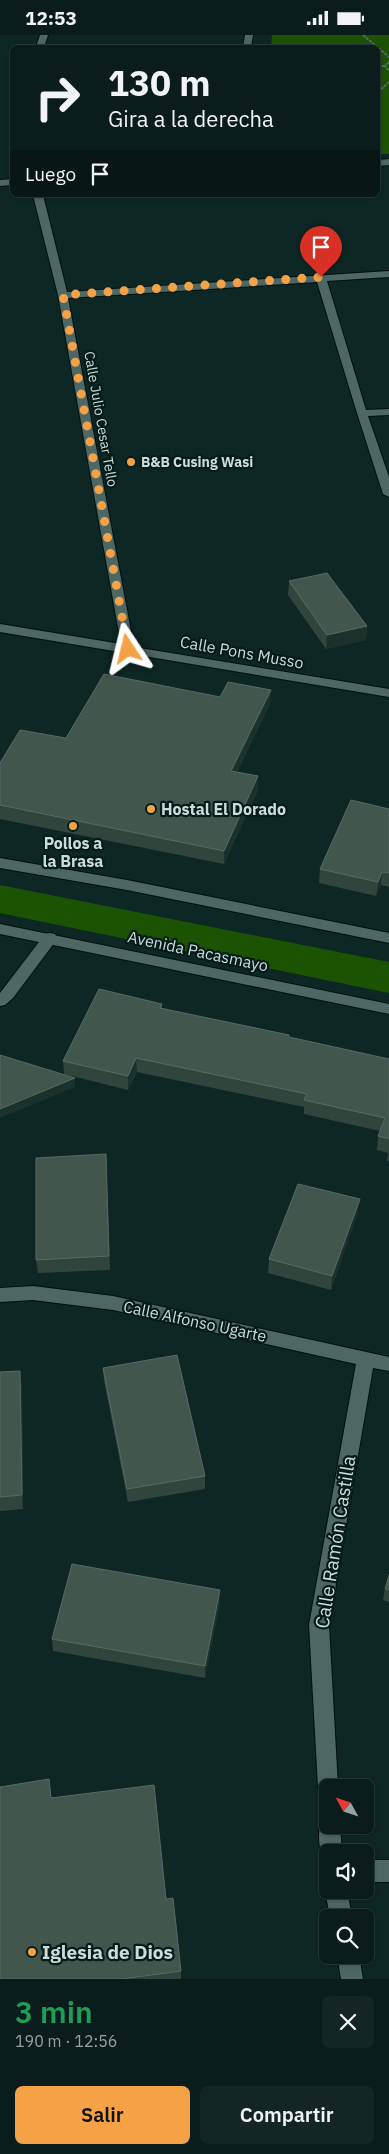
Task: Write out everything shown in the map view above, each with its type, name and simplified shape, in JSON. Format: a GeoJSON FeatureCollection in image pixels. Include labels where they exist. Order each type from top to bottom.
{"type":"FeatureCollection","features":[{"type":"Feature","properties":{"kind":"street","name":"Calle Julio Cesar Tello"},"geometry":{"type":"LineString","coordinates":[[38,197],[63,295],[128,649]]}},
{"type":"Feature","properties":{"kind":"street"},"geometry":{"type":"LineString","coordinates":[[63,295],[389,274]]}},
{"type":"Feature","properties":{"kind":"street"},"geometry":{"type":"LineString","coordinates":[[321,277],[362,413],[389,494]]}},
{"type":"Feature","properties":{"kind":"street"},"geometry":{"type":"LineString","coordinates":[[362,413],[389,412]]}},
{"type":"Feature","properties":{"kind":"street","name":"Calle Pons Musso"},"geometry":{"type":"LineString","coordinates":[[0,628],[389,693]]}},
{"type":"Feature","properties":{"kind":"street"},"geometry":{"type":"LineString","coordinates":[[0,863],[127,885],[389,938]]}},
{"type":"Feature","properties":{"kind":"street","name":"Avenida Pacasmayo"},"geometry":{"type":"LineString","coordinates":[[0,929],[389,1009]]}},
{"type":"Feature","properties":{"kind":"street"},"geometry":{"type":"LineString","coordinates":[[0,935],[19,932]]}},
{"type":"Feature","properties":{"kind":"street"},"geometry":{"type":"LineString","coordinates":[[0,1001],[8,994],[50,938]]}},
{"type":"Feature","properties":{"kind":"street","name":"Calle Alfonso Ugarte"},"geometry":{"type":"LineString","coordinates":[[0,1295],[33,1293],[114,1303],[389,1364]]}},
{"type":"Feature","properties":{"kind":"street","name":"Calle Ramón Castilla"},"geometry":{"type":"LineString","coordinates":[[328,1779],[319,1625],[366,1358]]}},
{"type":"Feature","properties":{"kind":"street"},"geometry":{"type":"LineString","coordinates":[[374,1871],[389,1871]]}},
{"type":"Feature","properties":{"kind":"street"},"geometry":{"type":"LineString","coordinates":[[350,1964],[352,1979]]}},
{"type":"Feature","properties":{"kind":"path"},"geometry":{"type":"LineString","coordinates":[[363,35],[375,45]]}},
{"type":"Feature","properties":{"kind":"path"},"geometry":{"type":"LineString","coordinates":[[380,66],[385,66],[389,62]]}},
{"type":"Feature","properties":{"kind":"path"},"geometry":{"type":"LineString","coordinates":[[385,66],[389,71]]}},
{"type":"Feature","properties":{"kind":"green space"},"geometry":{"type":"Polygon","coordinates":[[[272,35],[389,35],[389,154],[380,154],[380,45],[271,45],[272,35]]]}},
{"type":"Feature","properties":{"kind":"green space"},"geometry":{"type":"Polygon","coordinates":[[[0,885],[389,962],[389,993],[0,913],[0,885]]]}},
{"type":"Feature","properties":{"kind":"building"},"geometry":{"type":"Polygon","coordinates":[[[327,573],[367,626],[327,635],[289,581],[327,573]]]}},
{"type":"Feature","properties":{"kind":"building"},"geometry":{"type":"Polygon","coordinates":[[[104,674],[220,697],[228,682],[271,690],[231,771],[258,776],[224,851],[0,805],[0,763],[20,730],[66,738],[104,674]]]}},
{"type":"Feature","properties":{"kind":"building"},"geometry":{"type":"Polygon","coordinates":[[[351,800],[389,809],[389,873],[382,872],[378,882],[320,869],[351,800]]]}},
{"type":"Feature","properties":{"kind":"building"},"geometry":{"type":"Polygon","coordinates":[[[99,989],[162,1004],[160,1008],[289,1035],[289,1037],[389,1059],[389,1139],[378,1136],[385,1118],[304,1100],[307,1094],[136,1058],[128,1076],[63,1061],[99,989]]]}},
{"type":"Feature","properties":{"kind":"building"},"geometry":{"type":"Polygon","coordinates":[[[0,1055],[75,1078],[0,1109],[0,1055]]]}},
{"type":"Feature","properties":{"kind":"building"},"geometry":{"type":"Polygon","coordinates":[[[106,1154],[109,1256],[36,1260],[36,1158],[106,1154]]]}},
{"type":"Feature","properties":{"kind":"building"},"geometry":{"type":"Polygon","coordinates":[[[298,1184],[360,1199],[332,1276],[269,1259],[298,1184]]]}},
{"type":"Feature","properties":{"kind":"building"},"geometry":{"type":"Polygon","coordinates":[[[177,1355],[205,1476],[127,1489],[103,1368],[177,1355]]]}},
{"type":"Feature","properties":{"kind":"building"},"geometry":{"type":"Polygon","coordinates":[[[20,1371],[22,1495],[0,1497],[0,1372],[20,1371]]]}},
{"type":"Feature","properties":{"kind":"building"},"geometry":{"type":"Polygon","coordinates":[[[72,1564],[220,1590],[205,1666],[52,1639],[72,1564]]]}},
{"type":"Feature","properties":{"kind":"building"},"geometry":{"type":"Polygon","coordinates":[[[389,1575],[389,1590],[385,1589],[389,1575]]]}},
{"type":"Feature","properties":{"kind":"building"},"geometry":{"type":"Polygon","coordinates":[[[49,1779],[51,1798],[154,1785],[166,1899],[173,1898],[181,1971],[122,1979],[0,1979],[0,1787],[49,1779]]]}},
{"type":"Feature","properties":{"kind":"place","name":"B&B Cusing Wasi"},"geometry":{"type":"Point","coordinates":[131,462]}},
{"type":"Feature","properties":{"kind":"place","name":"Hostal El Dorado"},"geometry":{"type":"Point","coordinates":[151,809]}},
{"type":"Feature","properties":{"kind":"place","name":"Pollos a la Brasa"},"geometry":{"type":"Point","coordinates":[73,826]}},
{"type":"Feature","properties":{"kind":"place","name":"Iglesia de Dios"},"geometry":{"type":"Point","coordinates":[32,1952]}},
{"type":"Feature","properties":{"kind":"route"},"geometry":{"type":"LineString","coordinates":[[128,649],[63,295],[321,277]]}}]}
